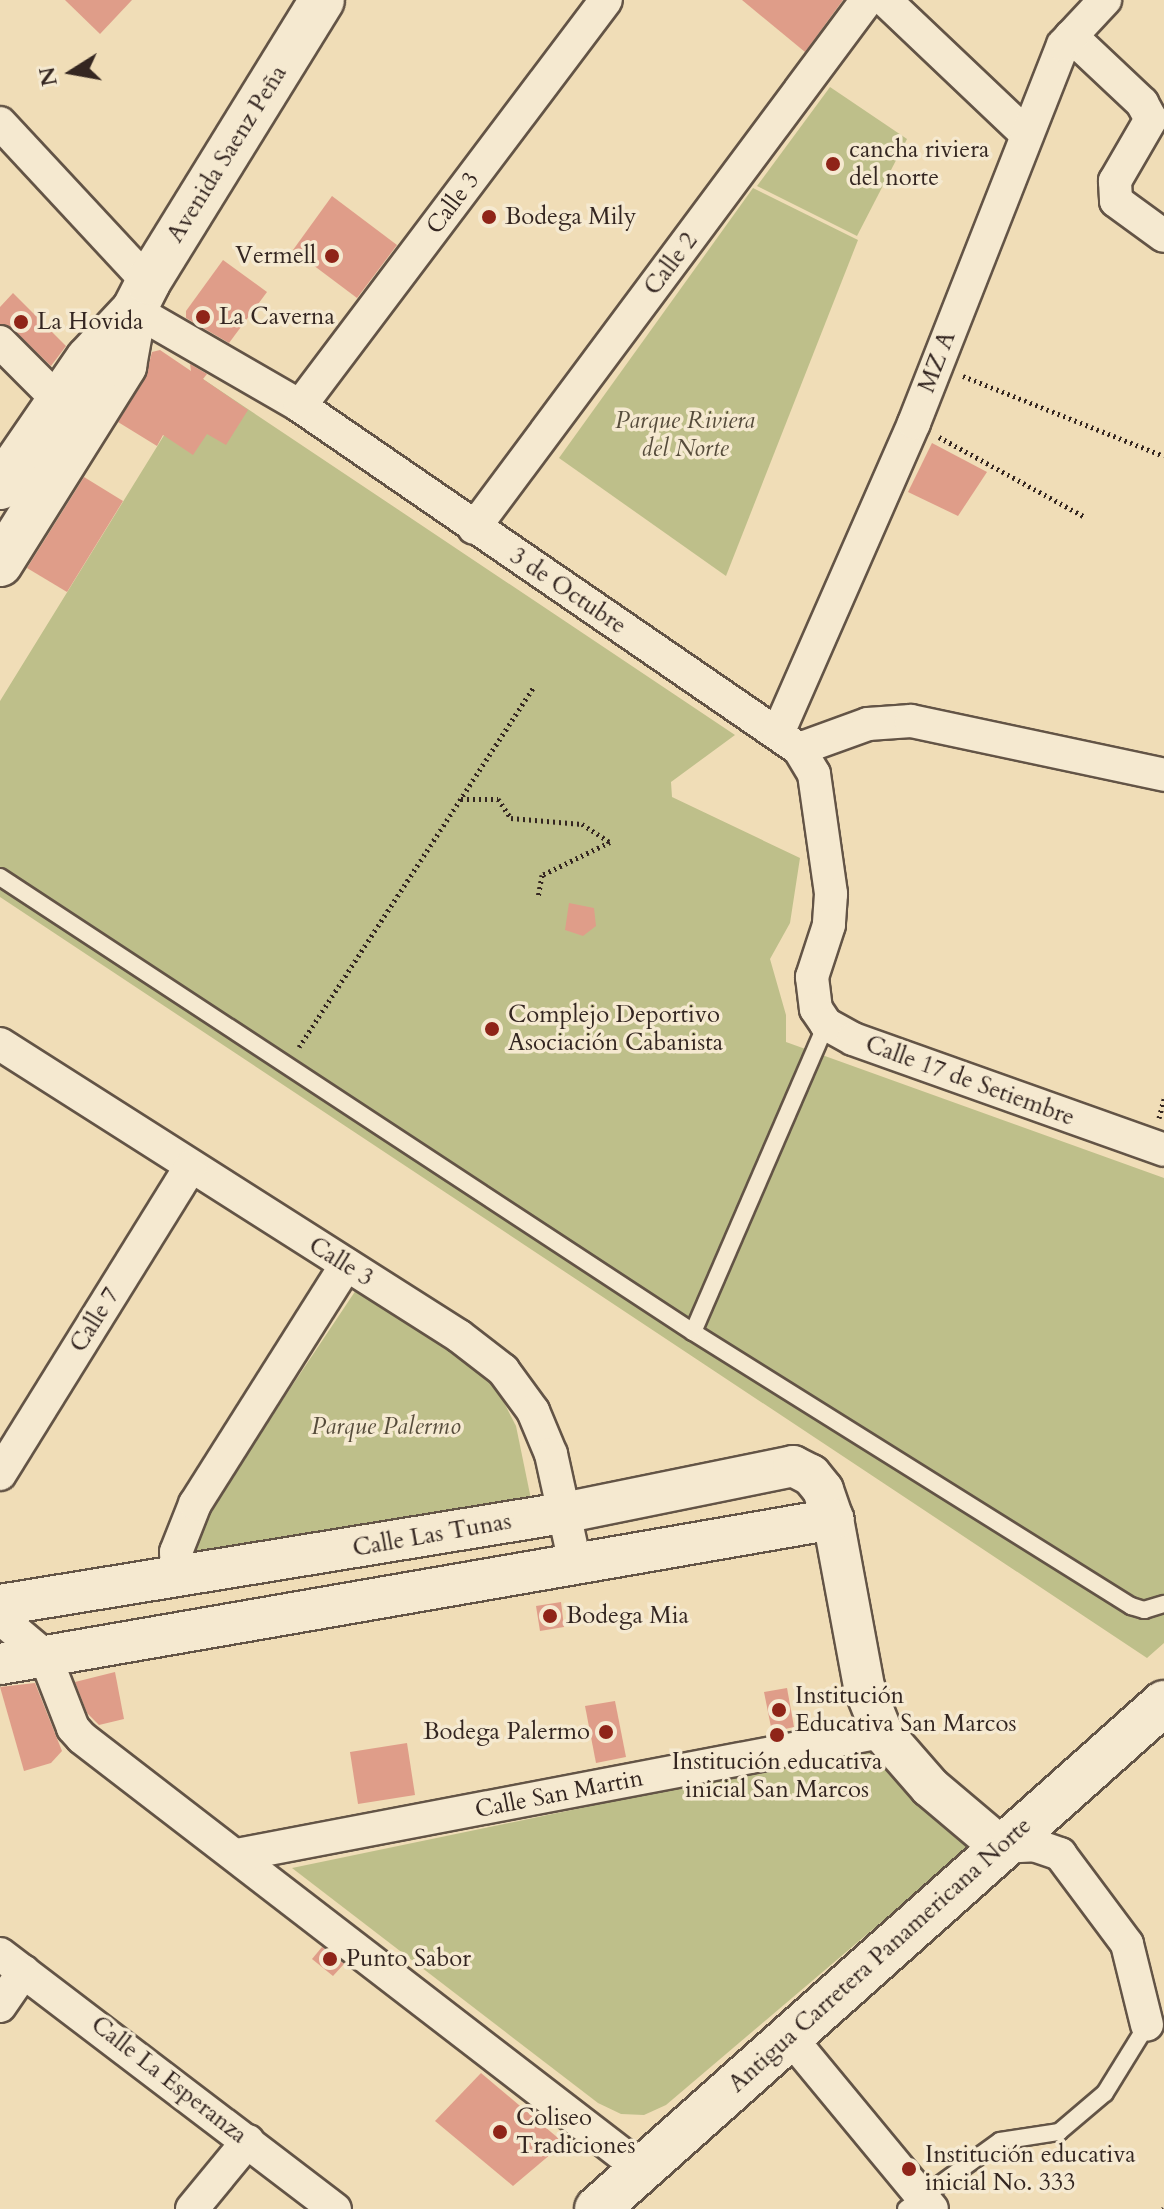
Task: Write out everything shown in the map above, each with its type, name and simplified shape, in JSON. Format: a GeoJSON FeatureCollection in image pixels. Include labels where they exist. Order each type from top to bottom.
{"type":"FeatureCollection","features":[{"type":"Feature","properties":{"kind":"main road","name":"Avenida Saenz Peña"},"geometry":{"type":"LineString","coordinates":[[0,487],[59,401],[141,296],[322,0]]}},
{"type":"Feature","properties":{"kind":"main road","name":"Avenida Saenz Peña"},"geometry":{"type":"LineString","coordinates":[[0,564],[124,366],[141,296]]}},
{"type":"Feature","properties":{"kind":"main road","name":"Antigua Carretera Panamericana Norte"},"geometry":{"type":"LineString","coordinates":[[597,2209],[1164,1703]]}},
{"type":"Feature","properties":{"kind":"street","name":"Calle 3"},"geometry":{"type":"LineString","coordinates":[[300,406],[606,0]]}},
{"type":"Feature","properties":{"kind":"street","name":"Calle 2"},"geometry":{"type":"LineString","coordinates":[[474,528],[867,0]]}},
{"type":"Feature","properties":{"kind":"street"},"geometry":{"type":"LineString","coordinates":[[885,0],[1025,133]]}},
{"type":"Feature","properties":{"kind":"street","name":"MZ A"},"geometry":{"type":"LineString","coordinates":[[788,741],[1025,133],[1071,36],[1105,0]]}},
{"type":"Feature","properties":{"kind":"street"},"geometry":{"type":"LineString","coordinates":[[1071,36],[1142,103],[1151,119],[1115,181],[1116,201],[1164,236]]}},
{"type":"Feature","properties":{"kind":"street","name":"3 de Octubre"},"geometry":{"type":"LineString","coordinates":[[0,123],[141,296],[474,528],[788,741]]}},
{"type":"Feature","properties":{"kind":"street"},"geometry":{"type":"LineString","coordinates":[[0,342],[59,401]]}},
{"type":"Feature","properties":{"kind":"street"},"geometry":{"type":"LineString","coordinates":[[826,1024],[816,1009],[812,977],[832,910],[814,774],[788,741],[868,724],[911,721],[1164,775]]}},
{"type":"Feature","properties":{"kind":"street","name":"Calle 17 de Setiembre"},"geometry":{"type":"LineString","coordinates":[[826,1024],[853,1039],[1164,1150]]}},
{"type":"Feature","properties":{"kind":"street","name":"Calle 3"},"geometry":{"type":"LineString","coordinates":[[0,1044],[346,1265],[503,1370],[533,1411],[551,1454],[575,1563]]}},
{"type":"Feature","properties":{"kind":"street","name":"Calle 7"},"geometry":{"type":"LineString","coordinates":[[0,1474],[191,1166]]}},
{"type":"Feature","properties":{"kind":"street"},"geometry":{"type":"LineString","coordinates":[[177,1578],[176,1552],[195,1504],[346,1265]]}},
{"type":"Feature","properties":{"kind":"street","name":"Calle Las Tunas"},"geometry":{"type":"LineString","coordinates":[[0,1605],[563,1513],[793,1466],[811,1475],[823,1490],[833,1519],[864,1687],[882,1732],[930,1787],[1001,1847]]}},
{"type":"Feature","properties":{"kind":"street"},"geometry":{"type":"LineString","coordinates":[[0,1664],[833,1519]]}},
{"type":"Feature","properties":{"kind":"street"},"geometry":{"type":"LineString","coordinates":[[0,1618],[45,1656],[73,1728],[82,1738],[640,2168]]}},
{"type":"Feature","properties":{"kind":"street","name":"Calle San Martin"},"geometry":{"type":"LineString","coordinates":[[237,1855],[882,1732]]}},
{"type":"Feature","properties":{"kind":"street"},"geometry":{"type":"LineString","coordinates":[[1001,1847],[1034,1845],[1060,1854],[1127,1944],[1147,2025]]}},
{"type":"Feature","properties":{"kind":"street"},"geometry":{"type":"LineString","coordinates":[[0,2006],[12,1962]]}},
{"type":"Feature","properties":{"kind":"street","name":"Calle La Esperanza"},"geometry":{"type":"LineString","coordinates":[[12,1962],[335,2209]]}},
{"type":"Feature","properties":{"kind":"street"},"geometry":{"type":"LineString","coordinates":[[789,2036],[920,2205]]}},
{"type":"Feature","properties":{"kind":"street"},"geometry":{"type":"LineString","coordinates":[[192,2209],[248,2141]]}},
{"type":"Feature","properties":{"kind":"lane"},"geometry":{"type":"LineString","coordinates":[[0,877],[693,1332],[1131,1606],[1144,1610],[1164,1604]]}},
{"type":"Feature","properties":{"kind":"lane"},"geometry":{"type":"LineString","coordinates":[[693,1332],[826,1024]]}},
{"type":"Feature","properties":{"kind":"lane"},"geometry":{"type":"LineString","coordinates":[[920,2205],[1000,2141],[1059,2132],[1105,2093],[1147,2025]]}},
{"type":"Feature","properties":{"kind":"path"},"geometry":{"type":"LineString","coordinates":[[936,366],[1164,456]]}},
{"type":"Feature","properties":{"kind":"path"},"geometry":{"type":"LineString","coordinates":[[914,423],[1085,517]]}},
{"type":"Feature","properties":{"kind":"path"},"geometry":{"type":"LineString","coordinates":[[287,1065],[534,686]]}},
{"type":"Feature","properties":{"kind":"path"},"geometry":{"type":"LineString","coordinates":[[461,799],[498,799],[511,818],[582,824],[610,842],[542,875],[538,897]]}},
{"type":"Feature","properties":{"kind":"green space","name":"cancha riviera del norte"},"geometry":{"type":"Polygon","coordinates":[[[830,87],[907,139],[857,236],[757,186],[830,87]]]}},
{"type":"Feature","properties":{"kind":"green space","name":"Parque Riviera del Norte"},"geometry":{"type":"Polygon","coordinates":[[[753,188],[858,240],[726,576],[559,458],[753,188]]]}},
{"type":"Feature","properties":{"kind":"green space","name":"Complejo Deportivo Asociación Cabanista"},"geometry":{"type":"Polygon","coordinates":[[[200,377],[735,735],[671,782],[672,797],[800,858],[790,923],[770,959],[786,1015],[786,1042],[1164,1178],[1164,1643],[1147,1658],[0,897],[0,701],[200,377]]]}},
{"type":"Feature","properties":{"kind":"green space","name":"Parque Palermo"},"geometry":{"type":"Polygon","coordinates":[[[358,1287],[474,1364],[497,1389],[516,1426],[532,1504],[195,1561],[193,1534],[358,1287]]]}},
{"type":"Feature","properties":{"kind":"green space"},"geometry":{"type":"Polygon","coordinates":[[[876,1747],[972,1845],[666,2105],[644,2115],[621,2114],[598,2103],[292,1868],[876,1747]]]}},
{"type":"Feature","properties":{"kind":"building"},"geometry":{"type":"Polygon","coordinates":[[[65,0],[132,0],[100,34],[65,0]]]}},
{"type":"Feature","properties":{"kind":"building"},"geometry":{"type":"Polygon","coordinates":[[[742,0],[843,0],[805,52],[742,0]]]}},
{"type":"Feature","properties":{"kind":"building"},"geometry":{"type":"Polygon","coordinates":[[[332,196],[397,245],[357,298],[293,250],[332,196]]]}},
{"type":"Feature","properties":{"kind":"building"},"geometry":{"type":"Polygon","coordinates":[[[223,260],[267,292],[229,343],[186,318],[186,311],[223,260]]]}},
{"type":"Feature","properties":{"kind":"building","name":"La Hovida"},"geometry":{"type":"Polygon","coordinates":[[[13,293],[66,346],[51,366],[13,329],[0,324],[0,307],[13,293]]]}},
{"type":"Feature","properties":{"kind":"building"},"geometry":{"type":"Polygon","coordinates":[[[160,350],[191,371],[190,364],[207,374],[203,379],[248,410],[226,445],[207,434],[193,455],[163,435],[157,446],[118,422],[145,379],[152,352],[160,350]]]}},
{"type":"Feature","properties":{"kind":"building"},"geometry":{"type":"Polygon","coordinates":[[[932,443],[987,472],[958,516],[908,492],[932,443]]]}},
{"type":"Feature","properties":{"kind":"building"},"geometry":{"type":"Polygon","coordinates":[[[84,477],[123,501],[67,592],[27,568],[84,477]]]}},
{"type":"Feature","properties":{"kind":"building"},"geometry":{"type":"Polygon","coordinates":[[[569,903],[594,908],[596,926],[583,936],[565,930],[569,903]]]}},
{"type":"Feature","properties":{"kind":"building","name":"Bodega Mia"},"geometry":{"type":"Polygon","coordinates":[[[561,1602],[564,1627],[540,1631],[536,1606],[561,1602]]]}},
{"type":"Feature","properties":{"kind":"building"},"geometry":{"type":"Polygon","coordinates":[[[115,1672],[124,1719],[99,1725],[87,1713],[75,1682],[115,1672]]]}},
{"type":"Feature","properties":{"kind":"building"},"geometry":{"type":"Polygon","coordinates":[[[35,1683],[62,1751],[51,1763],[24,1771],[0,1687],[35,1683]]]}},
{"type":"Feature","properties":{"kind":"building","name":"Institución Educativa San Marcos"},"geometry":{"type":"Polygon","coordinates":[[[787,1688],[794,1727],[772,1732],[764,1692],[787,1688]]]}},
{"type":"Feature","properties":{"kind":"building","name":"Bodega Palermo"},"geometry":{"type":"Polygon","coordinates":[[[615,1701],[626,1757],[596,1763],[585,1706],[615,1701]]]}},
{"type":"Feature","properties":{"kind":"building"},"geometry":{"type":"Polygon","coordinates":[[[407,1743],[415,1795],[358,1804],[350,1752],[407,1743]]]}},
{"type":"Feature","properties":{"kind":"building","name":"Punto Sabor"},"geometry":{"type":"Polygon","coordinates":[[[322,1947],[344,1964],[333,1976],[312,1959],[322,1947]]]}},
{"type":"Feature","properties":{"kind":"building","name":"Coliseo Tradiciones"},"geometry":{"type":"Polygon","coordinates":[[[481,2073],[564,2143],[513,2186],[435,2121],[481,2073]]]}},
{"type":"Feature","properties":{"kind":"place","name":"cancha riviera del norte"},"geometry":{"type":"Point","coordinates":[833,164]}},
{"type":"Feature","properties":{"kind":"place","name":"Bodega Mily"},"geometry":{"type":"Point","coordinates":[489,217]}},
{"type":"Feature","properties":{"kind":"place","name":"Vermell"},"geometry":{"type":"Point","coordinates":[332,256]}},
{"type":"Feature","properties":{"kind":"place","name":"La Caverna"},"geometry":{"type":"Point","coordinates":[203,317]}},
{"type":"Feature","properties":{"kind":"place","name":"La Hovida"},"geometry":{"type":"Point","coordinates":[21,322]}},
{"type":"Feature","properties":{"kind":"place","name":"Complejo Deportivo Asociación Cabanista"},"geometry":{"type":"Point","coordinates":[492,1029]}},
{"type":"Feature","properties":{"kind":"place","name":"Bodega Mia"},"geometry":{"type":"Point","coordinates":[550,1616]}},
{"type":"Feature","properties":{"kind":"place","name":"Institución Educativa San Marcos"},"geometry":{"type":"Point","coordinates":[779,1710]}},
{"type":"Feature","properties":{"kind":"place","name":"Bodega Palermo"},"geometry":{"type":"Point","coordinates":[606,1732]}},
{"type":"Feature","properties":{"kind":"place","name":"Institución educativa inicial San Marcos"},"geometry":{"type":"Point","coordinates":[777,1735]}},
{"type":"Feature","properties":{"kind":"place","name":"Punto Sabor"},"geometry":{"type":"Point","coordinates":[330,1959]}},
{"type":"Feature","properties":{"kind":"place","name":"Coliseo Tradiciones"},"geometry":{"type":"Point","coordinates":[500,2132]}},
{"type":"Feature","properties":{"kind":"place","name":"Institución educativa inicial No. 333"},"geometry":{"type":"Point","coordinates":[909,2169]}}]}
